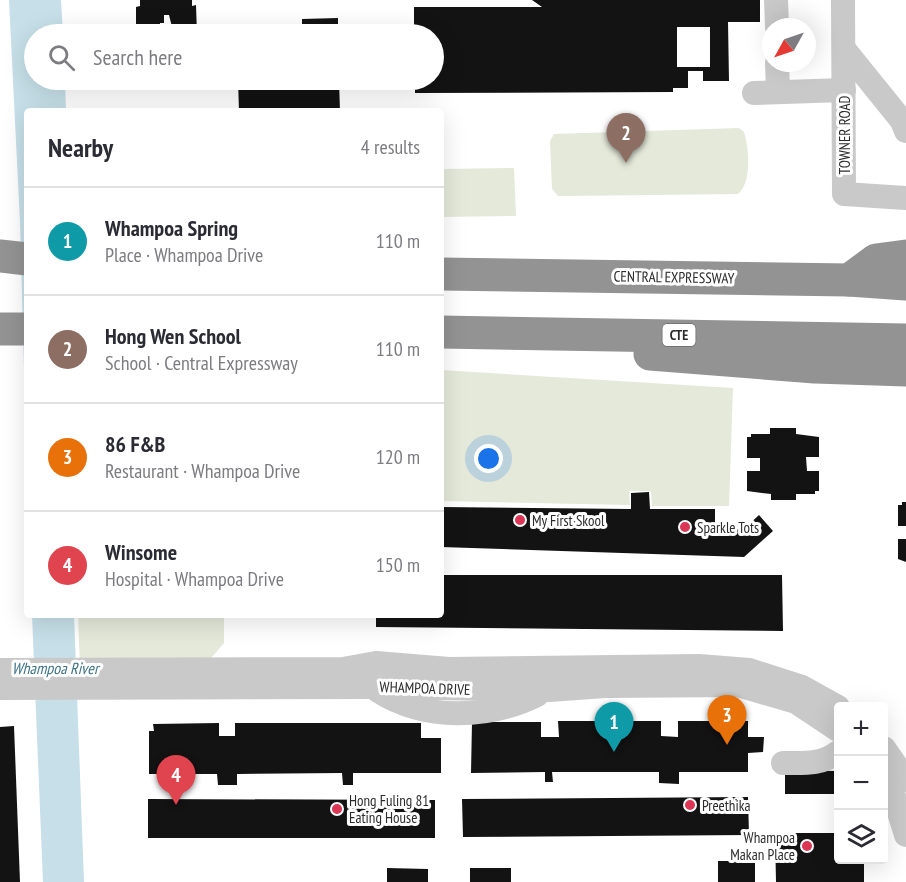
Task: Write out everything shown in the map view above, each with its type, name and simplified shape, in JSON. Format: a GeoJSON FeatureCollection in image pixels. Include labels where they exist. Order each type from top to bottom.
{"type":"FeatureCollection","features":[{"type":"Feature","properties":{"kind":"highway"},"geometry":{"type":"LineString","coordinates":[[0,256],[24,259]]}},
{"type":"Feature","properties":{"kind":"highway"},"geometry":{"type":"LineString","coordinates":[[849,280],[876,260],[906,256]]}},
{"type":"Feature","properties":{"kind":"highway","name":"CENTRAL EXPRESSWAY"},"geometry":{"type":"LineString","coordinates":[[444,274],[849,280],[906,284]]}},
{"type":"Feature","properties":{"kind":"highway"},"geometry":{"type":"LineString","coordinates":[[0,329],[24,329]]}},
{"type":"Feature","properties":{"kind":"highway"},"geometry":{"type":"LineString","coordinates":[[446,332],[699,359],[906,370]]}},
{"type":"Feature","properties":{"kind":"highway","name":"CTE"},"geometry":{"type":"LineString","coordinates":[[446,332],[906,340]]}},
{"type":"Feature","properties":{"kind":"street"},"geometry":{"type":"LineString","coordinates":[[776,0],[777,18]]}},
{"type":"Feature","properties":{"kind":"street","name":"TOWNER ROAD"},"geometry":{"type":"LineString","coordinates":[[843,0],[844,194],[906,198]]}},
{"type":"Feature","properties":{"kind":"street","name":"TOWNER ROAD"},"geometry":{"type":"LineString","coordinates":[[844,50],[902,121],[906,131]]}},
{"type":"Feature","properties":{"kind":"street"},"geometry":{"type":"LineString","coordinates":[[777,72],[778,91]]}},
{"type":"Feature","properties":{"kind":"street"},"geometry":{"type":"LineString","coordinates":[[754,93],[844,90]]}},
{"type":"Feature","properties":{"kind":"street","name":"WHAMPOA DRIVE"},"geometry":{"type":"LineString","coordinates":[[3,679],[343,669],[376,663],[449,669],[699,666],[749,670],[802,687],[834,705]]}},
{"type":"Feature","properties":{"kind":"street","name":"WHAMPOA DRIVE"},"geometry":{"type":"LineString","coordinates":[[88,678],[549,690],[605,686],[738,685],[796,702],[834,727]]}},
{"type":"Feature","properties":{"kind":"street"},"geometry":{"type":"LineString","coordinates":[[888,754],[906,780]]}},
{"type":"Feature","properties":{"kind":"street"},"geometry":{"type":"LineString","coordinates":[[783,763],[819,762],[829,760],[834,756]]}},
{"type":"Feature","properties":{"kind":"street"},"geometry":{"type":"LineString","coordinates":[[888,784],[906,835]]}},
{"type":"Feature","properties":{"kind":"shaded area"},"geometry":{"type":"Polygon","coordinates":[[[739,128],[744,132],[746,139],[748,165],[746,182],[738,194],[558,196],[552,189],[550,141],[554,134],[739,128]]]}},
{"type":"Feature","properties":{"kind":"shaded area"},"geometry":{"type":"Polygon","coordinates":[[[514,168],[516,216],[444,217],[444,169],[514,168]]]}},
{"type":"Feature","properties":{"kind":"shaded area"},"geometry":{"type":"Polygon","coordinates":[[[444,370],[733,388],[729,506],[652,506],[651,491],[629,491],[630,505],[444,501],[444,370]]]}},
{"type":"Feature","properties":{"kind":"shaded area"},"geometry":{"type":"Polygon","coordinates":[[[78,618],[224,618],[224,643],[206,664],[80,667],[78,618]]]}},
{"type":"Feature","properties":{"kind":"water"},"geometry":{"type":"Polygon","coordinates":[[[9,0],[61,0],[62,24],[24,24],[24,90],[65,90],[66,108],[24,108],[24,369],[20,222],[9,0]]]}},
{"type":"Feature","properties":{"kind":"water","name":"Whampoa River"},"geometry":{"type":"Polygon","coordinates":[[[32,618],[74,618],[84,882],[43,882],[32,618]]]}},
{"type":"Feature","properties":{"kind":"building"},"geometry":{"type":"Polygon","coordinates":[[[140,0],[192,0],[192,6],[196,5],[197,24],[171,24],[169,15],[164,15],[164,23],[136,24],[136,7],[140,6],[140,0]]]}},
{"type":"Feature","properties":{"kind":"building"},"geometry":{"type":"Polygon","coordinates":[[[532,0],[760,0],[760,22],[728,22],[729,81],[703,81],[703,71],[688,71],[688,88],[673,88],[673,92],[415,93],[415,90],[444,90],[444,24],[414,24],[414,7],[542,7],[532,0]],[[677,27],[677,67],[710,67],[710,27],[677,27]]]}},
{"type":"Feature","properties":{"kind":"building"},"geometry":{"type":"Polygon","coordinates":[[[338,18],[338,24],[302,24],[302,19],[338,18]]]}},
{"type":"Feature","properties":{"kind":"building"},"geometry":{"type":"Polygon","coordinates":[[[238,90],[339,90],[340,108],[239,108],[238,90]]]}},
{"type":"Feature","properties":{"kind":"building"},"geometry":{"type":"Polygon","coordinates":[[[770,428],[796,428],[796,434],[819,437],[819,457],[806,457],[807,471],[819,471],[819,491],[815,491],[815,494],[796,494],[796,500],[771,500],[771,494],[747,491],[747,471],[760,471],[760,458],[747,458],[747,437],[751,437],[751,434],[770,434],[770,428]]]}},
{"type":"Feature","properties":{"kind":"building"},"geometry":{"type":"Polygon","coordinates":[[[649,492],[650,509],[715,509],[715,528],[744,529],[759,515],[773,531],[744,557],[444,547],[444,507],[631,509],[631,493],[649,492]]]}},
{"type":"Feature","properties":{"kind":"building"},"geometry":{"type":"Polygon","coordinates":[[[902,502],[906,502],[906,526],[898,526],[898,505],[902,505],[902,502]]]}},
{"type":"Feature","properties":{"kind":"building"},"geometry":{"type":"Polygon","coordinates":[[[898,539],[906,539],[906,562],[898,559],[898,539]]]}},
{"type":"Feature","properties":{"kind":"building"},"geometry":{"type":"Polygon","coordinates":[[[444,575],[782,575],[783,631],[376,627],[376,618],[444,618],[444,575]]]}},
{"type":"Feature","properties":{"kind":"building"},"geometry":{"type":"Polygon","coordinates":[[[558,721],[661,721],[661,736],[678,737],[678,721],[748,721],[748,737],[764,737],[763,752],[748,753],[748,772],[679,772],[679,784],[659,783],[659,772],[552,772],[553,782],[545,782],[545,772],[471,773],[472,722],[541,722],[541,737],[559,737],[558,721]]]}},
{"type":"Feature","properties":{"kind":"building"},"geometry":{"type":"Polygon","coordinates":[[[219,723],[219,736],[235,736],[235,723],[421,723],[421,738],[441,738],[441,773],[353,773],[353,785],[343,785],[342,773],[237,774],[237,785],[218,785],[217,774],[149,774],[149,731],[154,731],[153,724],[219,723]]]}},
{"type":"Feature","properties":{"kind":"building"},"geometry":{"type":"Polygon","coordinates":[[[14,726],[20,882],[0,882],[0,727],[14,726]]]}},
{"type":"Feature","properties":{"kind":"building"},"geometry":{"type":"Polygon","coordinates":[[[785,770],[834,771],[834,794],[785,794],[785,770]]]}},
{"type":"Feature","properties":{"kind":"building"},"geometry":{"type":"Polygon","coordinates":[[[748,797],[749,835],[463,837],[462,799],[748,797]]]}},
{"type":"Feature","properties":{"kind":"building"},"geometry":{"type":"Polygon","coordinates":[[[148,799],[435,800],[435,838],[148,838],[148,799]]]}},
{"type":"Feature","properties":{"kind":"building","name":"Whampoa Makan Place"},"geometry":{"type":"Polygon","coordinates":[[[775,833],[834,833],[834,864],[864,864],[864,882],[776,882],[775,833]]]}},
{"type":"Feature","properties":{"kind":"building"},"geometry":{"type":"Polygon","coordinates":[[[718,861],[755,861],[755,882],[718,882],[718,861]]]}},
{"type":"Feature","properties":{"kind":"building"},"geometry":{"type":"Polygon","coordinates":[[[387,868],[428,869],[428,882],[387,882],[387,868]]]}},
{"type":"Feature","properties":{"kind":"building"},"geometry":{"type":"Polygon","coordinates":[[[470,868],[511,868],[511,882],[470,882],[470,868]]]}},
{"type":"Feature","properties":{"kind":"place","name":"Hong Wen School"},"geometry":{"type":"Point","coordinates":[626,163]}},
{"type":"Feature","properties":{"kind":"place","name":"My First Skool"},"geometry":{"type":"Point","coordinates":[520,520]}},
{"type":"Feature","properties":{"kind":"place","name":"Sparkle Tots"},"geometry":{"type":"Point","coordinates":[685,527]}},
{"type":"Feature","properties":{"kind":"place","name":"86 F&B"},"geometry":{"type":"Point","coordinates":[727,745]}},
{"type":"Feature","properties":{"kind":"place","name":"Whampoa Spring"},"geometry":{"type":"Point","coordinates":[614,752]}},
{"type":"Feature","properties":{"kind":"place","name":"Winsome"},"geometry":{"type":"Point","coordinates":[176,805]}},
{"type":"Feature","properties":{"kind":"place","name":"Preethika"},"geometry":{"type":"Point","coordinates":[690,805]}},
{"type":"Feature","properties":{"kind":"place","name":"Hong Fuling 81 Eating House"},"geometry":{"type":"Point","coordinates":[337,809]}},
{"type":"Feature","properties":{"kind":"place","name":"Whampoa Makan Place"},"geometry":{"type":"Point","coordinates":[807,846]}}]}
